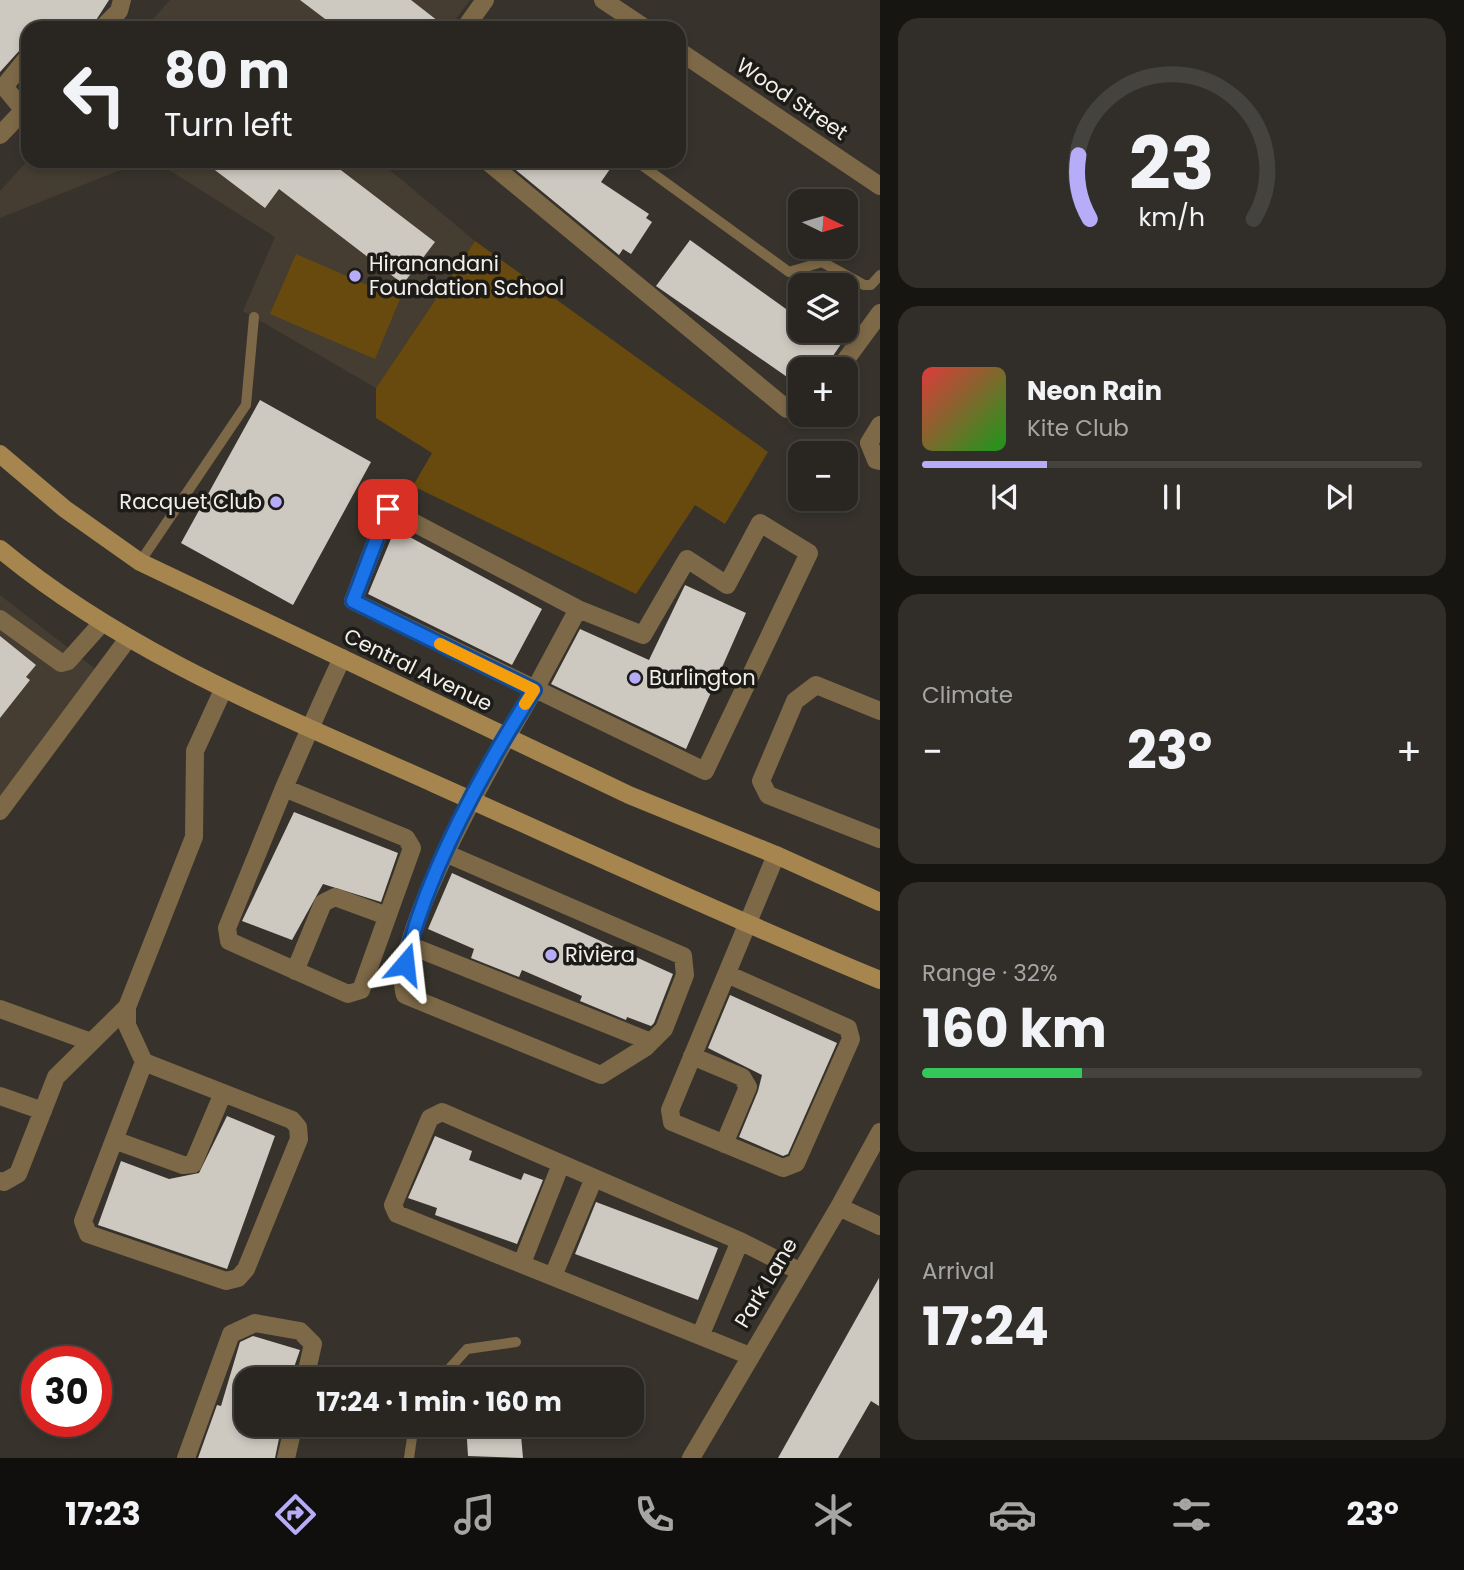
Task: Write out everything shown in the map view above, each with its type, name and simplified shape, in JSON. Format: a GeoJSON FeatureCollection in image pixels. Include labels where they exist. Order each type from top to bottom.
{"type":"FeatureCollection","features":[{"type":"Feature","properties":{"kind":"main road","name":"Central Avenue"},"geometry":{"type":"LineString","coordinates":[[0,454],[65,509],[140,562],[629,795],[776,855],[880,902]]}},
{"type":"Feature","properties":{"kind":"main road"},"geometry":{"type":"LineString","coordinates":[[0,550],[40,582],[101,624],[223,690],[747,925],[880,980]]}},
{"type":"Feature","properties":{"kind":"street"},"geometry":{"type":"LineString","coordinates":[[109,21],[119,11],[122,0]]}},
{"type":"Feature","properties":{"kind":"street"},"geometry":{"type":"LineString","coordinates":[[470,21],[485,0]]}},
{"type":"Feature","properties":{"kind":"street"},"geometry":{"type":"LineString","coordinates":[[603,0],[634,21]]}},
{"type":"Feature","properties":{"kind":"street","name":"Wood Street"},"geometry":{"type":"LineString","coordinates":[[686,56],[880,186]]}},
{"type":"Feature","properties":{"kind":"street"},"geometry":{"type":"LineString","coordinates":[[0,135],[20,113],[21,107],[6,89],[7,83],[21,66]]}},
{"type":"Feature","properties":{"kind":"street"},"geometry":{"type":"LineString","coordinates":[[495,168],[788,409]]}},
{"type":"Feature","properties":{"kind":"street"},"geometry":{"type":"LineString","coordinates":[[848,357],[880,313]]}},
{"type":"Feature","properties":{"kind":"street"},"geometry":{"type":"LineString","coordinates":[[880,425],[869,443],[876,460],[880,461]]}},
{"type":"Feature","properties":{"kind":"street"},"geometry":{"type":"LineString","coordinates":[[388,509],[578,608],[643,635],[687,559],[727,585],[760,523],[809,553],[705,771],[353,601],[388,509]]}},
{"type":"Feature","properties":{"kind":"street"},"geometry":{"type":"LineString","coordinates":[[445,853],[683,956],[685,975],[664,1029],[651,1042],[601,1075],[405,995],[401,982],[409,945],[445,853],[470,800],[578,608]]}},
{"type":"Feature","properties":{"kind":"street"},"geometry":{"type":"LineString","coordinates":[[0,619],[51,667],[68,661],[101,624]]}},
{"type":"Feature","properties":{"kind":"street"},"geometry":{"type":"LineString","coordinates":[[0,811],[127,640]]}},
{"type":"Feature","properties":{"kind":"street"},"geometry":{"type":"LineString","coordinates":[[284,788],[407,838],[412,848],[361,990],[348,994],[229,942],[227,928],[284,788],[309,728],[342,659]]}},
{"type":"Feature","properties":{"kind":"street"},"geometry":{"type":"LineString","coordinates":[[880,711],[816,685],[795,701],[761,781],[768,795],[880,839]]}},
{"type":"Feature","properties":{"kind":"street"},"geometry":{"type":"LineString","coordinates":[[144,1062],[83,1221],[88,1234],[226,1281],[239,1278],[246,1269],[299,1139],[298,1127],[292,1120],[144,1062],[127,1025],[127,1007],[194,837],[195,751],[223,690]]}},
{"type":"Feature","properties":{"kind":"street"},"geometry":{"type":"LineString","coordinates":[[727,974],[848,1028],[851,1039],[796,1163],[783,1168],[672,1122],[670,1110],[776,855]]}},
{"type":"Feature","properties":{"kind":"street"},"geometry":{"type":"LineString","coordinates":[[295,971],[323,903],[335,897],[387,916]]}},
{"type":"Feature","properties":{"kind":"street"},"geometry":{"type":"LineString","coordinates":[[409,945],[651,1042]]}},
{"type":"Feature","properties":{"kind":"street"},"geometry":{"type":"LineString","coordinates":[[0,1181],[4,1182],[18,1174],[56,1077],[127,1007]]}},
{"type":"Feature","properties":{"kind":"street"},"geometry":{"type":"LineString","coordinates":[[1,1013],[91,1042]]}},
{"type":"Feature","properties":{"kind":"street"},"geometry":{"type":"LineString","coordinates":[[692,1056],[742,1077],[748,1087],[724,1144]]}},
{"type":"Feature","properties":{"kind":"street"},"geometry":{"type":"LineString","coordinates":[[114,1140],[183,1166],[193,1164],[223,1093]]}},
{"type":"Feature","properties":{"kind":"street"},"geometry":{"type":"LineString","coordinates":[[0,1096],[43,1111]]}},
{"type":"Feature","properties":{"kind":"street"},"geometry":{"type":"LineString","coordinates":[[750,1356],[701,1334],[397,1214],[393,1205],[430,1118],[442,1112],[740,1241],[799,1271]]}},
{"type":"Feature","properties":{"kind":"street","name":"Park Lane"},"geometry":{"type":"LineString","coordinates":[[691,1458],[839,1207],[880,1132]]}},
{"type":"Feature","properties":{"kind":"street"},"geometry":{"type":"LineString","coordinates":[[522,1263],[561,1164]]}},
{"type":"Feature","properties":{"kind":"street"},"geometry":{"type":"LineString","coordinates":[[553,1276],[594,1178]]}},
{"type":"Feature","properties":{"kind":"street"},"geometry":{"type":"LineString","coordinates":[[839,1207],[880,1226]]}},
{"type":"Feature","properties":{"kind":"street"},"geometry":{"type":"LineString","coordinates":[[701,1334],[740,1241]]}},
{"type":"Feature","properties":{"kind":"street"},"geometry":{"type":"LineString","coordinates":[[186,1458],[231,1334],[255,1323],[300,1331],[313,1344],[307,1367]]}},
{"type":"Feature","properties":{"kind":"street"},"geometry":{"type":"LineString","coordinates":[[286,1458],[291,1437]]}},
{"type":"Feature","properties":{"kind":"lane"},"geometry":{"type":"LineString","coordinates":[[646,168],[789,272],[822,262],[864,285],[871,285],[880,275]]}},
{"type":"Feature","properties":{"kind":"lane"},"geometry":{"type":"LineString","coordinates":[[140,562],[246,405],[254,317]]}},
{"type":"Feature","properties":{"kind":"lane"},"geometry":{"type":"LineString","coordinates":[[451,1367],[467,1349],[516,1342]]}},
{"type":"Feature","properties":{"kind":"lane"},"geometry":{"type":"LineString","coordinates":[[409,1458],[412,1437]]}},
{"type":"Feature","properties":{"kind":"shaded area"},"geometry":{"type":"Polygon","coordinates":[[[170,0],[470,0],[454,21],[151,21],[170,0]]]}},
{"type":"Feature","properties":{"kind":"shaded area"},"geometry":{"type":"Polygon","coordinates":[[[21,168],[125,168],[0,218],[0,191],[21,168]]]}},
{"type":"Feature","properties":{"kind":"shaded area","name":"Hiranandani Foundation School"},"geometry":{"type":"Polygon","coordinates":[[[166,168],[387,168],[475,241],[376,388],[243,311],[275,237],[166,168]]]}},
{"type":"Feature","properties":{"kind":"shaded area"},"geometry":{"type":"Polygon","coordinates":[[[475,241],[768,452],[725,524],[695,505],[636,594],[413,486],[432,453],[376,418],[376,388],[475,241]]]}},
{"type":"Feature","properties":{"kind":"shaded area"},"geometry":{"type":"Polygon","coordinates":[[[296,254],[400,299],[375,359],[270,314],[296,254]]]}},
{"type":"Feature","properties":{"kind":"shaded area"},"geometry":{"type":"Polygon","coordinates":[[[0,595],[98,671],[0,815],[0,595]]]}},
{"type":"Feature","properties":{"kind":"building"},"geometry":{"type":"Polygon","coordinates":[[[0,0],[109,0],[96,21],[21,21],[21,49],[0,72],[0,0]]]}},
{"type":"Feature","properties":{"kind":"building"},"geometry":{"type":"Polygon","coordinates":[[[300,0],[411,0],[438,21],[328,21],[300,0]]]}},
{"type":"Feature","properties":{"kind":"building"},"geometry":{"type":"Polygon","coordinates":[[[212,168],[338,168],[435,242],[403,284],[279,189],[265,208],[212,168]]]}},
{"type":"Feature","properties":{"kind":"building"},"geometry":{"type":"Polygon","coordinates":[[[513,168],[610,169],[601,182],[649,214],[646,218],[652,222],[631,254],[623,249],[619,255],[513,168]]]}},
{"type":"Feature","properties":{"kind":"building"},"geometry":{"type":"Polygon","coordinates":[[[690,240],[788,310],[788,343],[842,343],[832,357],[788,357],[788,378],[656,286],[690,240]]]}},
{"type":"Feature","properties":{"kind":"building","name":"Racquet Club"},"geometry":{"type":"Polygon","coordinates":[[[260,400],[371,462],[293,605],[181,543],[260,400]]]}},
{"type":"Feature","properties":{"kind":"building"},"geometry":{"type":"Polygon","coordinates":[[[395,529],[542,609],[512,665],[368,594],[395,529]]]}},
{"type":"Feature","properties":{"kind":"building","name":"Burlington"},"geometry":{"type":"Polygon","coordinates":[[[685,585],[746,613],[686,749],[551,684],[580,629],[649,660],[685,585]]]}},
{"type":"Feature","properties":{"kind":"building"},"geometry":{"type":"Polygon","coordinates":[[[0,636],[36,665],[26,677],[30,680],[0,718],[0,636]]]}},
{"type":"Feature","properties":{"kind":"building"},"geometry":{"type":"Polygon","coordinates":[[[294,812],[398,853],[381,902],[323,884],[292,940],[242,921],[294,812]]]}},
{"type":"Feature","properties":{"kind":"building","name":"Riviera"},"geometry":{"type":"Polygon","coordinates":[[[452,873],[673,974],[654,1023],[651,1026],[627,1017],[626,1020],[580,1001],[582,996],[522,970],[519,977],[471,958],[474,949],[428,929],[452,873]]]}},
{"type":"Feature","properties":{"kind":"building"},"geometry":{"type":"Polygon","coordinates":[[[730,995],[837,1043],[788,1154],[783,1156],[739,1137],[762,1075],[708,1048],[730,995]]]}},
{"type":"Feature","properties":{"kind":"building"},"geometry":{"type":"Polygon","coordinates":[[[227,1116],[275,1136],[227,1269],[98,1225],[121,1161],[169,1179],[199,1173],[227,1116]]]}},
{"type":"Feature","properties":{"kind":"building"},"geometry":{"type":"Polygon","coordinates":[[[435,1136],[472,1151],[469,1160],[521,1180],[524,1173],[543,1180],[517,1244],[435,1215],[437,1208],[408,1198],[435,1136]]]}},
{"type":"Feature","properties":{"kind":"building"},"geometry":{"type":"Polygon","coordinates":[[[596,1202],[718,1248],[698,1300],[575,1254],[596,1202]]]}},
{"type":"Feature","properties":{"kind":"building"},"geometry":{"type":"Polygon","coordinates":[[[879,1278],[879,1406],[871,1401],[838,1458],[778,1458],[879,1278]]]}},
{"type":"Feature","properties":{"kind":"building"},"geometry":{"type":"Polygon","coordinates":[[[253,1336],[300,1350],[294,1367],[234,1367],[234,1437],[279,1437],[275,1458],[198,1458],[217,1405],[221,1406],[240,1342],[253,1336]]]}},
{"type":"Feature","properties":{"kind":"building"},"geometry":{"type":"Polygon","coordinates":[[[467,1437],[521,1437],[523,1458],[468,1456],[467,1437]]]}},
{"type":"Feature","properties":{"kind":"slow traffic"},"geometry":{"type":"LineString","coordinates":[[440,644],[534,690],[525,704]]}},
{"type":"Feature","properties":{"kind":"place","name":"Hiranandani Foundation School"},"geometry":{"type":"Point","coordinates":[355,276]}},
{"type":"Feature","properties":{"kind":"place","name":"Racquet Club"},"geometry":{"type":"Point","coordinates":[276,502]}},
{"type":"Feature","properties":{"kind":"place","name":"Burlington"},"geometry":{"type":"Point","coordinates":[635,678]}},
{"type":"Feature","properties":{"kind":"place","name":"Riviera"},"geometry":{"type":"Point","coordinates":[551,955]}},
{"type":"Feature","properties":{"kind":"route"},"geometry":{"type":"LineString","coordinates":[[388,509],[353,601],[534,690],[504,736],[445,853],[409,945],[405,964]]}}]}
